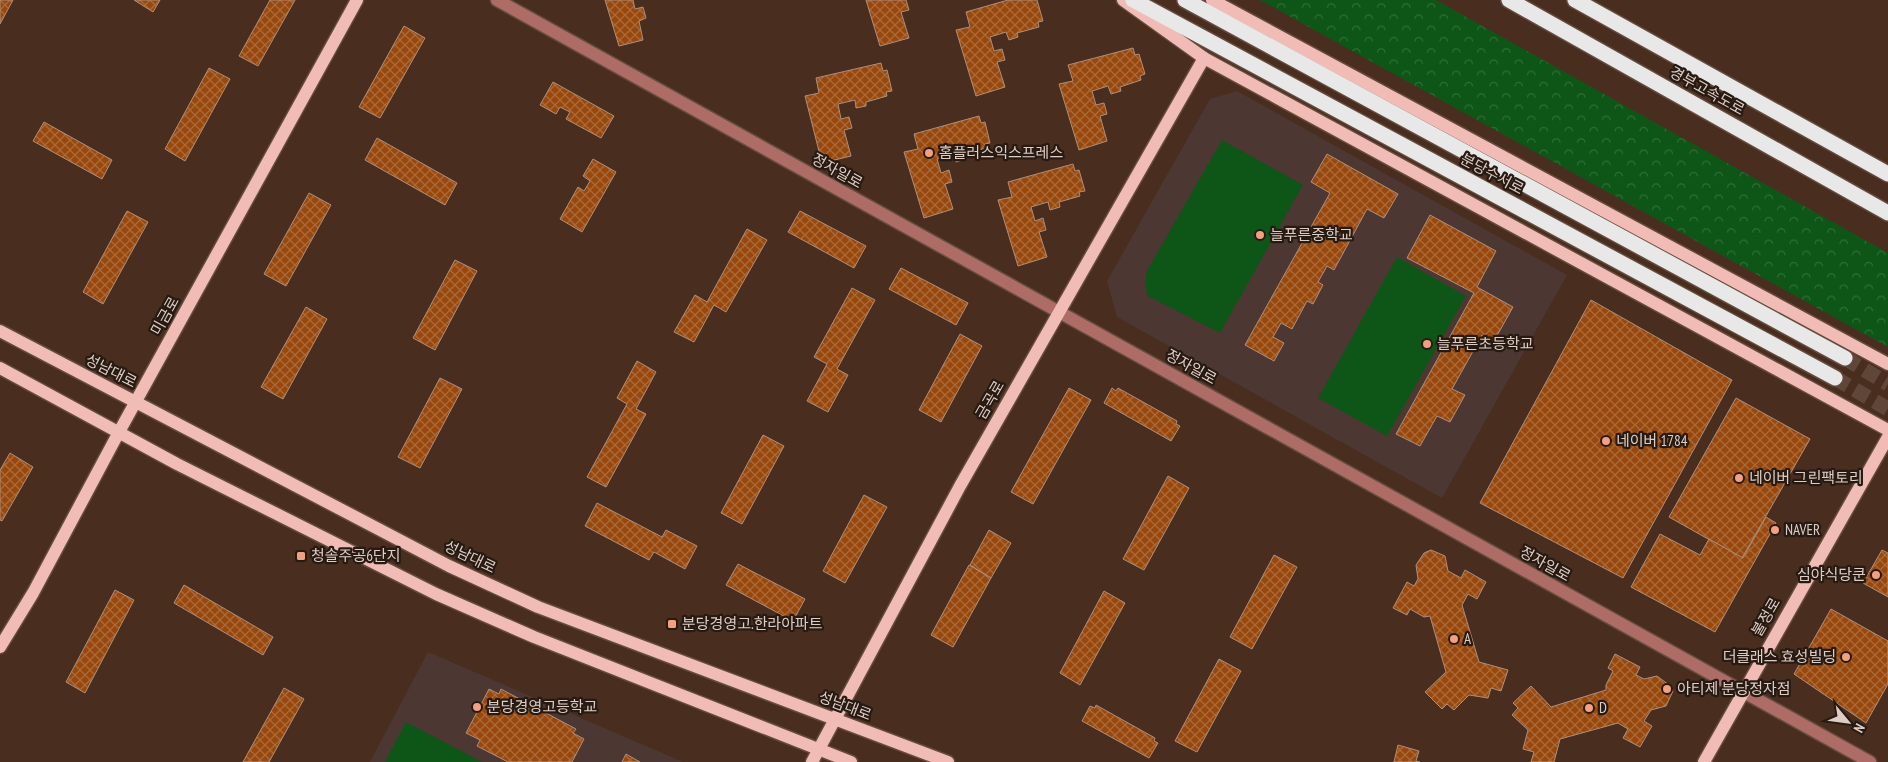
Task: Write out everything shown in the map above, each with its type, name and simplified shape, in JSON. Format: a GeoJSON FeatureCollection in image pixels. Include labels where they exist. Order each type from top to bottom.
{"type":"FeatureCollection","features":[{"type":"Feature","properties":{"kind":"highway","name":"분당수서로"},"geometry":{"type":"LineString","coordinates":[[1133,0],[1835,378]]}},
{"type":"Feature","properties":{"kind":"highway","name":"분당수서로"},"geometry":{"type":"LineString","coordinates":[[1185,0],[1845,358]]}},
{"type":"Feature","properties":{"kind":"highway","name":"경부고속도로"},"geometry":{"type":"LineString","coordinates":[[1509,0],[1888,213]]}},
{"type":"Feature","properties":{"kind":"highway","name":"경부고속도로"},"geometry":{"type":"LineString","coordinates":[[1575,0],[1888,174]]}},
{"type":"Feature","properties":{"kind":"main road","name":"미금로"},"geometry":{"type":"LineString","coordinates":[[0,647],[33,593],[119,432],[357,0]]}},
{"type":"Feature","properties":{"kind":"main road"},"geometry":{"type":"LineString","coordinates":[[1123,0],[1204,58],[1888,430]]}},
{"type":"Feature","properties":{"kind":"main road"},"geometry":{"type":"LineString","coordinates":[[1212,0],[1888,364]]}},
{"type":"Feature","properties":{"kind":"main road","name":"금곡로"},"geometry":{"type":"LineString","coordinates":[[812,762],[960,486],[1204,58]]}},
{"type":"Feature","properties":{"kind":"main road","name":"성남대로"},"geometry":{"type":"LineString","coordinates":[[0,331],[449,566],[538,607],[948,762]]}},
{"type":"Feature","properties":{"kind":"main road"},"geometry":{"type":"LineString","coordinates":[[0,368],[186,468],[436,594],[534,637],[851,762]]}},
{"type":"Feature","properties":{"kind":"main road","name":"불정로"},"geometry":{"type":"LineString","coordinates":[[1704,762],[1888,437]]}},
{"type":"Feature","properties":{"kind":"street","name":"정자일로"},"geometry":{"type":"LineString","coordinates":[[497,0],[1870,762]]}},
{"type":"Feature","properties":{"kind":"shaded area"},"geometry":{"type":"Polygon","coordinates":[[[1237,91],[1567,275],[1442,498],[1117,317],[1107,281],[1210,99],[1237,91]]]}},
{"type":"Feature","properties":{"kind":"shaded area","name":"분당경영고등학교"},"geometry":{"type":"Polygon","coordinates":[[[428,652],[683,762],[370,762],[428,652]]]}},
{"type":"Feature","properties":{"kind":"green space"},"geometry":{"type":"Polygon","coordinates":[[[1260,0],[1436,0],[1888,253],[1888,347],[1260,0]]]}},
{"type":"Feature","properties":{"kind":"green space"},"geometry":{"type":"Polygon","coordinates":[[[1222,140],[1303,185],[1220,333],[1148,296],[1145,284],[1147,271],[1222,140]]]}},
{"type":"Feature","properties":{"kind":"green space"},"geometry":{"type":"Polygon","coordinates":[[[1397,257],[1466,296],[1387,436],[1318,398],[1397,257]]]}},
{"type":"Feature","properties":{"kind":"green space"},"geometry":{"type":"Polygon","coordinates":[[[406,722],[482,762],[385,762],[406,722]]]}},
{"type":"Feature","properties":{"kind":"building"},"geometry":{"type":"Polygon","coordinates":[[[0,0],[13,0],[0,24],[0,0]]]}},
{"type":"Feature","properties":{"kind":"building"},"geometry":{"type":"Polygon","coordinates":[[[134,0],[160,0],[153,12],[134,0]]]}},
{"type":"Feature","properties":{"kind":"building"},"geometry":{"type":"Polygon","coordinates":[[[270,0],[295,0],[258,66],[239,56],[270,0]]]}},
{"type":"Feature","properties":{"kind":"building"},"geometry":{"type":"Polygon","coordinates":[[[605,0],[633,0],[635,9],[643,7],[646,18],[639,21],[643,40],[619,46],[605,0]]]}},
{"type":"Feature","properties":{"kind":"building"},"geometry":{"type":"Polygon","coordinates":[[[866,0],[906,0],[909,10],[901,12],[909,38],[880,46],[866,0]]]}},
{"type":"Feature","properties":{"kind":"building"},"geometry":{"type":"Polygon","coordinates":[[[1008,0],[1037,0],[1043,21],[1038,22],[1039,27],[1017,33],[1018,37],[1009,40],[1006,32],[990,37],[994,51],[1002,49],[1005,60],[997,62],[1005,87],[976,96],[956,30],[970,27],[966,12],[1008,0]]]}},
{"type":"Feature","properties":{"kind":"building"},"geometry":{"type":"Polygon","coordinates":[[[404,26],[425,38],[380,118],[359,107],[404,26]]]}},
{"type":"Feature","properties":{"kind":"building"},"geometry":{"type":"Polygon","coordinates":[[[1133,48],[1135,55],[1139,54],[1145,74],[1140,76],[1141,80],[1120,87],[1121,91],[1111,94],[1108,86],[1092,91],[1096,105],[1104,103],[1107,114],[1100,116],[1107,141],[1079,150],[1059,84],[1073,81],[1068,65],[1133,48]]]}},
{"type":"Feature","properties":{"kind":"building"},"geometry":{"type":"Polygon","coordinates":[[[881,63],[883,71],[887,70],[892,91],[886,92],[887,96],[866,102],[866,106],[856,108],[855,100],[838,104],[841,119],[849,117],[852,128],[844,130],[851,156],[822,163],[805,96],[819,93],[816,78],[881,63]]]}},
{"type":"Feature","properties":{"kind":"building"},"geometry":{"type":"Polygon","coordinates":[[[209,68],[230,79],[185,161],[165,149],[209,68]]]}},
{"type":"Feature","properties":{"kind":"building"},"geometry":{"type":"Polygon","coordinates":[[[553,82],[614,116],[601,138],[566,119],[570,112],[560,107],[556,114],[540,105],[553,82]]]}},
{"type":"Feature","properties":{"kind":"building"},"geometry":{"type":"Polygon","coordinates":[[[979,116],[981,123],[985,122],[990,143],[985,144],[986,148],[965,154],[966,159],[956,162],[954,154],[937,159],[941,173],[949,170],[952,182],[945,184],[953,209],[924,218],[904,152],[918,149],[914,134],[979,116]]]}},
{"type":"Feature","properties":{"kind":"building"},"geometry":{"type":"Polygon","coordinates":[[[44,122],[112,160],[102,179],[33,141],[44,122]]]}},
{"type":"Feature","properties":{"kind":"building"},"geometry":{"type":"Polygon","coordinates":[[[377,138],[457,183],[445,205],[365,160],[377,138]]]}},
{"type":"Feature","properties":{"kind":"building"},"geometry":{"type":"Polygon","coordinates":[[[1327,154],[1398,194],[1384,218],[1367,209],[1334,270],[1327,266],[1318,282],[1323,285],[1313,304],[1307,301],[1292,329],[1281,323],[1273,337],[1284,343],[1274,361],[1245,345],[1330,193],[1311,182],[1327,154]]]}},
{"type":"Feature","properties":{"kind":"building"},"geometry":{"type":"Polygon","coordinates":[[[593,159],[616,172],[582,232],[560,219],[578,187],[584,191],[590,181],[583,176],[593,159]]]}},
{"type":"Feature","properties":{"kind":"building"},"geometry":{"type":"Polygon","coordinates":[[[1073,164],[1075,171],[1079,170],[1085,191],[1079,192],[1080,196],[1059,202],[1060,207],[1050,210],[1048,202],[1031,207],[1035,221],[1043,218],[1046,230],[1039,232],[1047,257],[1018,266],[998,200],[1012,197],[1008,182],[1073,164]]]}},
{"type":"Feature","properties":{"kind":"building"},"geometry":{"type":"Polygon","coordinates":[[[309,193],[331,205],[286,286],[264,274],[309,193]]]}},
{"type":"Feature","properties":{"kind":"building"},"geometry":{"type":"Polygon","coordinates":[[[127,211],[148,222],[103,304],[83,292],[127,211]]]}},
{"type":"Feature","properties":{"kind":"building"},"geometry":{"type":"Polygon","coordinates":[[[800,211],[866,246],[854,268],[788,232],[800,211]]]}},
{"type":"Feature","properties":{"kind":"building"},"geometry":{"type":"Polygon","coordinates":[[[1430,215],[1496,251],[1477,287],[1513,307],[1494,341],[1482,335],[1452,389],[1465,395],[1450,422],[1437,416],[1420,446],[1396,434],[1474,293],[1407,258],[1430,215]]]}},
{"type":"Feature","properties":{"kind":"building"},"geometry":{"type":"Polygon","coordinates":[[[747,229],[767,240],[726,312],[714,305],[694,342],[674,332],[695,295],[707,302],[747,229]]]}},
{"type":"Feature","properties":{"kind":"building"},"geometry":{"type":"Polygon","coordinates":[[[455,260],[477,271],[435,350],[413,338],[455,260]]]}},
{"type":"Feature","properties":{"kind":"building"},"geometry":{"type":"Polygon","coordinates":[[[901,268],[968,303],[956,325],[889,289],[901,268]]]}},
{"type":"Feature","properties":{"kind":"building"},"geometry":{"type":"Polygon","coordinates":[[[852,288],[875,300],[837,369],[848,375],[828,412],[807,401],[827,364],[814,357],[852,288]]]}},
{"type":"Feature","properties":{"kind":"building","name":"네이버 1784"},"geometry":{"type":"Polygon","coordinates":[[[1591,300],[1732,380],[1623,578],[1480,503],[1591,300]]]}},
{"type":"Feature","properties":{"kind":"building"},"geometry":{"type":"Polygon","coordinates":[[[306,307],[327,319],[283,399],[261,387],[306,307]]]}},
{"type":"Feature","properties":{"kind":"building"},"geometry":{"type":"Polygon","coordinates":[[[960,334],[982,346],[941,422],[919,410],[960,334]]]}},
{"type":"Feature","properties":{"kind":"building"},"geometry":{"type":"Polygon","coordinates":[[[637,361],[656,372],[636,409],[646,414],[606,487],[587,477],[627,404],[617,398],[637,361]]]}},
{"type":"Feature","properties":{"kind":"building"},"geometry":{"type":"Polygon","coordinates":[[[440,378],[462,389],[420,468],[398,457],[440,378]]]}},
{"type":"Feature","properties":{"kind":"building"},"geometry":{"type":"Polygon","coordinates":[[[1069,388],[1091,400],[1033,504],[1011,492],[1069,388]]]}},
{"type":"Feature","properties":{"kind":"building"},"geometry":{"type":"Polygon","coordinates":[[[1112,388],[1116,391],[1118,388],[1177,421],[1176,424],[1180,426],[1171,441],[1104,403],[1112,388]]]}},
{"type":"Feature","properties":{"kind":"building","name":"네이버 그린팩토리"},"geometry":{"type":"Polygon","coordinates":[[[1736,398],[1810,439],[1742,558],[1669,517],[1736,398]]]}},
{"type":"Feature","properties":{"kind":"building"},"geometry":{"type":"Polygon","coordinates":[[[763,435],[784,446],[742,524],[721,513],[763,435]]]}},
{"type":"Feature","properties":{"kind":"building"},"geometry":{"type":"Polygon","coordinates":[[[10,453],[33,467],[2,521],[0,520],[0,470],[10,453]]]}},
{"type":"Feature","properties":{"kind":"building"},"geometry":{"type":"Polygon","coordinates":[[[1168,476],[1189,488],[1144,570],[1123,559],[1168,476]]]}},
{"type":"Feature","properties":{"kind":"building"},"geometry":{"type":"Polygon","coordinates":[[[864,495],[887,507],[845,583],[823,571],[864,495]]]}},
{"type":"Feature","properties":{"kind":"building"},"geometry":{"type":"Polygon","coordinates":[[[597,503],[662,537],[666,530],[697,546],[685,569],[654,552],[649,560],[585,526],[597,503]]]}},
{"type":"Feature","properties":{"kind":"building"},"geometry":{"type":"Polygon","coordinates":[[[1766,517],[1776,523],[1715,632],[1631,587],[1660,534],[1700,555],[1709,539],[1743,558],[1766,517]]]}},
{"type":"Feature","properties":{"kind":"building"},"geometry":{"type":"Polygon","coordinates":[[[989,530],[1011,543],[991,578],[970,565],[989,530]]]}},
{"type":"Feature","properties":{"kind":"building","name":"A"},"geometry":{"type":"Polygon","coordinates":[[[1431,550],[1445,556],[1448,571],[1461,578],[1465,570],[1486,582],[1477,599],[1468,594],[1462,605],[1479,662],[1508,670],[1501,691],[1491,688],[1488,698],[1469,695],[1454,710],[1447,704],[1442,709],[1425,692],[1446,672],[1430,616],[1424,617],[1410,609],[1407,615],[1393,608],[1407,582],[1414,586],[1418,579],[1416,565],[1424,553],[1431,550]]]}},
{"type":"Feature","properties":{"kind":"building"},"geometry":{"type":"Polygon","coordinates":[[[1882,550],[1888,553],[1888,597],[1863,583],[1882,550]]]}},
{"type":"Feature","properties":{"kind":"building"},"geometry":{"type":"Polygon","coordinates":[[[1274,555],[1297,567],[1252,649],[1230,637],[1274,555]]]}},
{"type":"Feature","properties":{"kind":"building"},"geometry":{"type":"Polygon","coordinates":[[[738,564],[805,599],[793,621],[726,585],[738,564]]]}},
{"type":"Feature","properties":{"kind":"building"},"geometry":{"type":"Polygon","coordinates":[[[969,565],[991,578],[953,647],[931,635],[969,565]]]}},
{"type":"Feature","properties":{"kind":"building"},"geometry":{"type":"Polygon","coordinates":[[[184,585],[273,637],[263,655],[174,603],[184,585]]]}},
{"type":"Feature","properties":{"kind":"building"},"geometry":{"type":"Polygon","coordinates":[[[115,590],[134,600],[85,693],[66,682],[115,590]]]}},
{"type":"Feature","properties":{"kind":"building"},"geometry":{"type":"Polygon","coordinates":[[[1104,591],[1125,603],[1080,685],[1060,673],[1104,591]]]}},
{"type":"Feature","properties":{"kind":"building","name":"더클래스 효성빌딩"},"geometry":{"type":"Polygon","coordinates":[[[1831,609],[1888,641],[1888,684],[1866,723],[1794,674],[1831,609]]]}},
{"type":"Feature","properties":{"kind":"building","name":"D"},"geometry":{"type":"Polygon","coordinates":[[[1615,654],[1640,667],[1636,675],[1644,679],[1657,676],[1669,685],[1673,691],[1666,706],[1651,710],[1644,721],[1652,726],[1640,747],[1623,738],[1628,729],[1618,723],[1560,739],[1554,762],[1531,762],[1534,752],[1523,749],[1528,730],[1512,715],[1518,708],[1513,703],[1531,686],[1551,707],[1606,690],[1606,685],[1613,671],[1608,668],[1615,654]]]}},
{"type":"Feature","properties":{"kind":"building"},"geometry":{"type":"Polygon","coordinates":[[[1219,659],[1241,671],[1197,752],[1175,741],[1219,659]]]}},
{"type":"Feature","properties":{"kind":"building"},"geometry":{"type":"Polygon","coordinates":[[[284,688],[304,699],[269,762],[243,762],[284,688]]]}},
{"type":"Feature","properties":{"kind":"building"},"geometry":{"type":"Polygon","coordinates":[[[489,689],[499,694],[501,689],[576,729],[573,733],[584,739],[572,762],[508,762],[477,746],[480,740],[466,733],[489,689]]]}},
{"type":"Feature","properties":{"kind":"building"},"geometry":{"type":"Polygon","coordinates":[[[1096,705],[1155,738],[1154,741],[1158,743],[1149,758],[1082,721],[1090,706],[1095,708],[1096,705]]]}},
{"type":"Feature","properties":{"kind":"building"},"geometry":{"type":"Polygon","coordinates":[[[1398,745],[1419,751],[1416,761],[1420,762],[1394,762],[1398,745]]]}},
{"type":"Feature","properties":{"kind":"building"},"geometry":{"type":"Polygon","coordinates":[[[626,754],[640,762],[622,762],[626,754]]]}},
{"type":"Feature","properties":{"kind":"tunnel"},"geometry":{"type":"LineString","coordinates":[[1845,358],[1888,384]]}},
{"type":"Feature","properties":{"kind":"tunnel"},"geometry":{"type":"LineString","coordinates":[[1835,378],[1888,409]]}},
{"type":"Feature","properties":{"kind":"place","name":"홈플러스익스프레스"},"geometry":{"type":"Point","coordinates":[929,153]}},
{"type":"Feature","properties":{"kind":"place","name":"늘푸른중학교"},"geometry":{"type":"Point","coordinates":[1260,235]}},
{"type":"Feature","properties":{"kind":"place","name":"늘푸른초등학교"},"geometry":{"type":"Point","coordinates":[1427,344]}},
{"type":"Feature","properties":{"kind":"place","name":"네이버 1784"},"geometry":{"type":"Point","coordinates":[1606,441]}},
{"type":"Feature","properties":{"kind":"place","name":"네이버 그린팩토리"},"geometry":{"type":"Point","coordinates":[1739,478]}},
{"type":"Feature","properties":{"kind":"place","name":"NAVER"},"geometry":{"type":"Point","coordinates":[1775,530]}},
{"type":"Feature","properties":{"kind":"place","name":"청솔주공6단지"},"geometry":{"type":"Point","coordinates":[301,556]}},
{"type":"Feature","properties":{"kind":"place","name":"심야식당쿤"},"geometry":{"type":"Point","coordinates":[1876,575]}},
{"type":"Feature","properties":{"kind":"place","name":"분당경영고.한라아파트"},"geometry":{"type":"Point","coordinates":[672,624]}},
{"type":"Feature","properties":{"kind":"place","name":"A"},"geometry":{"type":"Point","coordinates":[1454,639]}},
{"type":"Feature","properties":{"kind":"place","name":"더클래스 효성빌딩"},"geometry":{"type":"Point","coordinates":[1846,657]}},
{"type":"Feature","properties":{"kind":"place","name":"아티제 분당정자점"},"geometry":{"type":"Point","coordinates":[1667,689]}},
{"type":"Feature","properties":{"kind":"place","name":"분당경영고등학교"},"geometry":{"type":"Point","coordinates":[477,707]}},
{"type":"Feature","properties":{"kind":"place","name":"D"},"geometry":{"type":"Point","coordinates":[1589,708]}}]}
